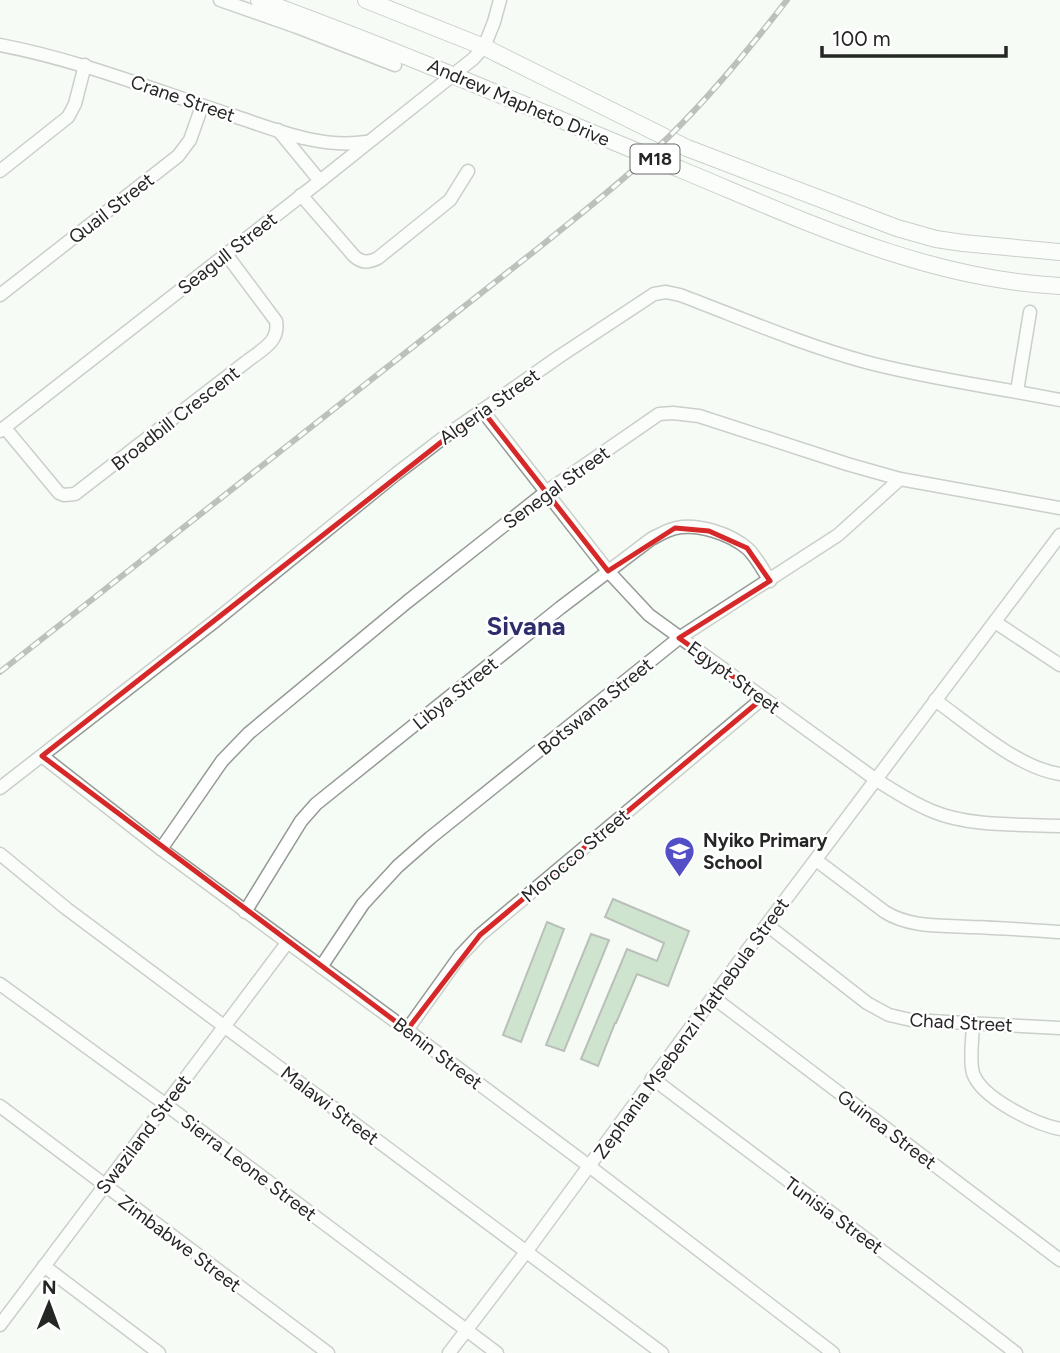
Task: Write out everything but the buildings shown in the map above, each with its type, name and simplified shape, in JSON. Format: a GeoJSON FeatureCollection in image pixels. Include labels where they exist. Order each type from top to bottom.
{"type":"FeatureCollection","features":[{"type":"Feature","properties":{"kind":"main road","name":"Andrew Mapheto Drive"},"geometry":{"type":"LineString","coordinates":[[259,0],[361,37],[809,222],[912,261],[1029,285],[1060,286]]}},
{"type":"Feature","properties":{"kind":"main road","name":"Andrew Mapheto Drive"},"geometry":{"type":"LineString","coordinates":[[366,0],[484,47],[687,148],[897,228],[950,241],[1060,252]]}},
{"type":"Feature","properties":{"kind":"street"},"geometry":{"type":"LineString","coordinates":[[220,0],[395,65]]}},
{"type":"Feature","properties":{"kind":"street"},"geometry":{"type":"LineString","coordinates":[[484,47],[500,0]]}},
{"type":"Feature","properties":{"kind":"street","name":"Crane Street"},"geometry":{"type":"LineString","coordinates":[[0,45],[85,65],[278,130],[328,143],[350,145],[366,142]]}},
{"type":"Feature","properties":{"kind":"street","name":"Seagull Street"},"geometry":{"type":"LineString","coordinates":[[2,429],[464,68],[484,47]]}},
{"type":"Feature","properties":{"kind":"street"},"geometry":{"type":"LineString","coordinates":[[0,171],[68,117],[75,104],[85,65]]}},
{"type":"Feature","properties":{"kind":"street","name":"Quail Street"},"geometry":{"type":"LineString","coordinates":[[0,295],[178,156],[190,140],[202,106]]}},
{"type":"Feature","properties":{"kind":"street"},"geometry":{"type":"LineString","coordinates":[[278,130],[320,181]]}},
{"type":"Feature","properties":{"kind":"street"},"geometry":{"type":"LineString","coordinates":[[301,195],[354,256],[360,262],[367,262],[378,258],[438,211],[457,190],[468,171]]}},
{"type":"Feature","properties":{"kind":"street","name":"Broadbill Crescent"},"geometry":{"type":"LineString","coordinates":[[2,429],[58,493],[70,496],[101,476],[274,340],[276,321],[226,254]]}},
{"type":"Feature","properties":{"kind":"street","name":"Algeria Street"},"geometry":{"type":"LineString","coordinates":[[0,788],[215,621],[396,474],[482,410],[653,294],[666,292],[680,295],[863,361],[949,381],[1060,400]]}},
{"type":"Feature","properties":{"kind":"street"},"geometry":{"type":"LineString","coordinates":[[1017,391],[1030,312]]}},
{"type":"Feature","properties":{"kind":"street","name":"Egypt Street"},"geometry":{"type":"LineString","coordinates":[[482,410],[608,571],[649,615],[679,638],[876,779],[914,803],[947,816],[979,822],[1060,826]]}},
{"type":"Feature","properties":{"kind":"street","name":"Senegal Street"},"geometry":{"type":"LineString","coordinates":[[161,849],[222,761],[249,733],[545,492],[659,414],[699,416],[900,479],[1060,508]]}},
{"type":"Feature","properties":{"kind":"street","name":"Botswana Street"},"geometry":{"type":"LineString","coordinates":[[321,967],[363,904],[398,866],[430,838],[679,638],[838,535],[900,479]]}},
{"type":"Feature","properties":{"kind":"street","name":"Libya Street"},"geometry":{"type":"LineString","coordinates":[[245,912],[301,821],[324,797],[637,549],[664,532],[693,527],[739,542],[756,558],[770,581]]}},
{"type":"Feature","properties":{"kind":"street","name":"Zephania Msebenzi Mathebula Street"},"geometry":{"type":"LineString","coordinates":[[449,1353],[526,1252],[652,1077],[714,998],[1023,583],[1055,551],[1060,535]]}},
{"type":"Feature","properties":{"kind":"street"},"geometry":{"type":"LineString","coordinates":[[995,622],[1060,665]]}},
{"type":"Feature","properties":{"kind":"street","name":"Morocco Street"},"geometry":{"type":"LineString","coordinates":[[407,1030],[460,956],[480,935],[763,698]]}},
{"type":"Feature","properties":{"kind":"street"},"geometry":{"type":"LineString","coordinates":[[935,701],[1027,764],[1048,773],[1060,774]]}},
{"type":"Feature","properties":{"kind":"street","name":"Benin Street"},"geometry":{"type":"LineString","coordinates":[[42,756],[161,849],[589,1166],[833,1353]]}},
{"type":"Feature","properties":{"kind":"street","name":"Malawi Street"},"geometry":{"type":"LineString","coordinates":[[0,854],[67,909],[662,1353]]}},
{"type":"Feature","properties":{"kind":"street"},"geometry":{"type":"LineString","coordinates":[[816,860],[896,919],[927,924],[1060,932]]}},
{"type":"Feature","properties":{"kind":"street","name":"Chad Street"},"geometry":{"type":"LineString","coordinates":[[767,925],[878,1011],[889,1015],[911,1020],[1060,1028]]}},
{"type":"Feature","properties":{"kind":"street","name":"Swaziland Street"},"geometry":{"type":"LineString","coordinates":[[0,1325],[287,943]]}},
{"type":"Feature","properties":{"kind":"street","name":"Sierra Leone Street"},"geometry":{"type":"LineString","coordinates":[[0,984],[497,1353]]}},
{"type":"Feature","properties":{"kind":"street","name":"Guinea Street"},"geometry":{"type":"LineString","coordinates":[[714,998],[1060,1260]]}},
{"type":"Feature","properties":{"kind":"street"},"geometry":{"type":"LineString","coordinates":[[973,1022],[972,1064],[976,1079],[1014,1111],[1036,1122],[1060,1129]]}},
{"type":"Feature","properties":{"kind":"street","name":"Tunisia Street"},"geometry":{"type":"LineString","coordinates":[[652,1077],[1016,1353]]}},
{"type":"Feature","properties":{"kind":"street","name":"Zimbabwe Street"},"geometry":{"type":"LineString","coordinates":[[0,1107],[328,1353]]}},
{"type":"Feature","properties":{"kind":"street"},"geometry":{"type":"LineString","coordinates":[[44,1266],[159,1353]]}},
{"type":"Feature","properties":{"kind":"highlighted area"},"geometry":{"type":"Polygon","coordinates":[[[482,410],[608,571],[675,528],[709,531],[747,548],[770,581],[679,638],[763,698],[480,935],[407,1030],[42,756],[482,410]]]}},
{"type":"Feature","properties":{"kind":"railway"},"geometry":{"type":"LineString","coordinates":[[0,672],[614,187],[674,132],[708,96],[787,0]]}},
{"type":"Feature","properties":{"kind":"place","name":"Nyiko Primary School"},"geometry":{"type":"Point","coordinates":[680,878]}},
{"type":"Feature","properties":{"kind":"district","name":"Sivana"},"geometry":{"type":"Point","coordinates":[526,626]}}]}
